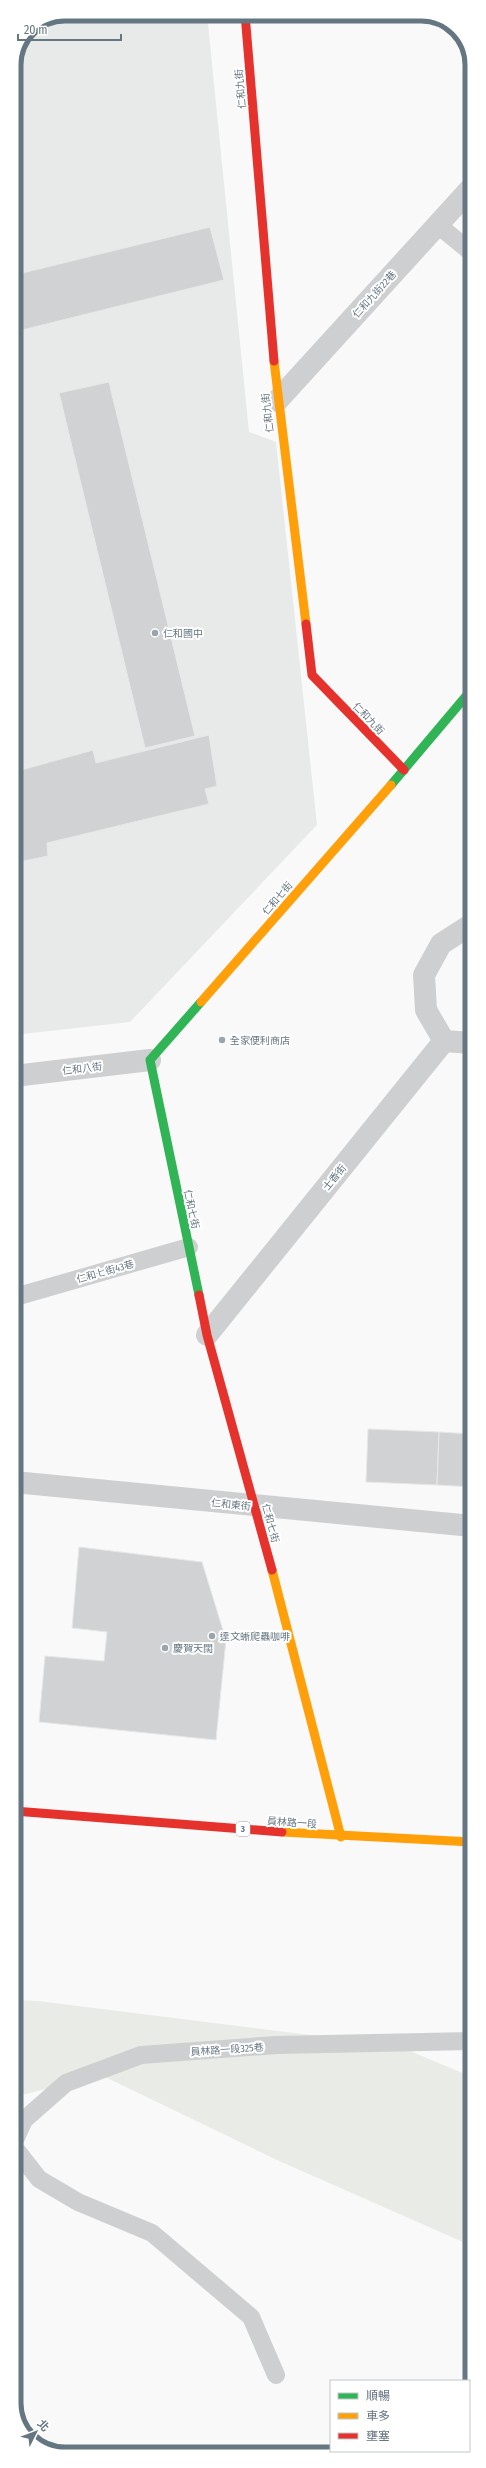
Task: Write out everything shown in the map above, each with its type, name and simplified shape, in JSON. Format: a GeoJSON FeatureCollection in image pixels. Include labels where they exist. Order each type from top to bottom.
{"type":"FeatureCollection","features":[{"type":"Feature","properties":{"kind":"street","name":"仁和九街"},"geometry":{"type":"LineString","coordinates":[[246,21],[276,401],[312,675],[404,770]]}},
{"type":"Feature","properties":{"kind":"street","name":"仁和九街22巷"},"geometry":{"type":"LineString","coordinates":[[276,401],[465,195]]}},
{"type":"Feature","properties":{"kind":"street","name":"仁和七街"},"geometry":{"type":"LineString","coordinates":[[341,1836],[255,1506],[207,1335],[150,1060],[404,770],[465,697]]}},
{"type":"Feature","properties":{"kind":"street"},"geometry":{"type":"LineString","coordinates":[[465,929],[441,944],[424,975],[426,1010],[444,1041],[465,1042]]}},
{"type":"Feature","properties":{"kind":"street","name":"士香街"},"geometry":{"type":"LineString","coordinates":[[207,1335],[444,1041]]}},
{"type":"Feature","properties":{"kind":"street","name":"仁和八街"},"geometry":{"type":"LineString","coordinates":[[21,1075],[150,1060]]}},
{"type":"Feature","properties":{"kind":"street","name":"仁和東街"},"geometry":{"type":"LineString","coordinates":[[21,1483],[465,1525]]}},
{"type":"Feature","properties":{"kind":"street","name":"員林路一段"},"geometry":{"type":"LineString","coordinates":[[21,1812],[341,1836],[465,1842]]}},
{"type":"Feature","properties":{"kind":"lane"},"geometry":{"type":"LineString","coordinates":[[438,225],[465,247]]}},
{"type":"Feature","properties":{"kind":"lane","name":"仁和七街43巷"},"geometry":{"type":"LineString","coordinates":[[22,1294],[189,1247]]}},
{"type":"Feature","properties":{"kind":"lane","name":"員林路一段325巷"},"geometry":{"type":"LineString","coordinates":[[21,2127],[24,2120],[66,2084],[141,2055],[276,2045],[465,2041]]}},
{"type":"Feature","properties":{"kind":"lane"},"geometry":{"type":"LineString","coordinates":[[21,2156],[39,2179],[78,2202],[152,2233],[250,2317],[276,2375]]}},
{"type":"Feature","properties":{"kind":"shaded area","name":"仁和國中"},"geometry":{"type":"Polygon","coordinates":[[[65,21],[208,21],[249,432],[276,442],[317,825],[130,1022],[21,1034],[21,65],[24,48],[28,41],[41,28],[48,24],[65,21]]]}},
{"type":"Feature","properties":{"kind":"shaded area"},"geometry":{"type":"Polygon","coordinates":[[[21,2000],[38,2001],[398,2046],[465,2074],[465,2243],[277,2160],[101,2075],[21,2095],[21,2000]]]}},
{"type":"Feature","properties":{"kind":"building"},"geometry":{"type":"Polygon","coordinates":[[[210,227],[224,280],[21,330],[21,273],[210,227]]]}},
{"type":"Feature","properties":{"kind":"building"},"geometry":{"type":"Polygon","coordinates":[[[109,382],[195,736],[145,748],[59,393],[109,382]]]}},
{"type":"Feature","properties":{"kind":"building"},"geometry":{"type":"Polygon","coordinates":[[[209,735],[217,786],[205,789],[209,804],[47,843],[48,856],[21,862],[21,770],[93,750],[96,763],[209,735]]]}},
{"type":"Feature","properties":{"kind":"building"},"geometry":{"type":"Polygon","coordinates":[[[368,1429],[439,1432],[437,1485],[366,1482],[368,1429]]]}},
{"type":"Feature","properties":{"kind":"building"},"geometry":{"type":"Polygon","coordinates":[[[439,1432],[465,1434],[465,1487],[437,1485],[439,1432]]]}},
{"type":"Feature","properties":{"kind":"building","name":"慶賀天闊"},"geometry":{"type":"Polygon","coordinates":[[[79,1547],[202,1562],[226,1640],[216,1740],[39,1722],[45,1656],[104,1661],[107,1632],[72,1628],[79,1547]]]}},
{"type":"Feature","properties":{"kind":"traffic: fast"},"geometry":{"type":"LineString","coordinates":[[391,785],[465,697]]}},
{"type":"Feature","properties":{"kind":"traffic: fast"},"geometry":{"type":"LineString","coordinates":[[199,1295],[150,1060],[201,1002]]}},
{"type":"Feature","properties":{"kind":"traffic: slow"},"geometry":{"type":"LineString","coordinates":[[274,361],[306,624]]}},
{"type":"Feature","properties":{"kind":"traffic: slow"},"geometry":{"type":"LineString","coordinates":[[201,1002],[391,785]]}},
{"type":"Feature","properties":{"kind":"traffic: slow"},"geometry":{"type":"LineString","coordinates":[[272,1570],[341,1837]]}},
{"type":"Feature","properties":{"kind":"traffic: slow"},"geometry":{"type":"LineString","coordinates":[[282,1832],[465,1842]]}},
{"type":"Feature","properties":{"kind":"traffic: jam"},"geometry":{"type":"LineString","coordinates":[[246,21],[274,361]]}},
{"type":"Feature","properties":{"kind":"traffic: jam"},"geometry":{"type":"LineString","coordinates":[[306,624],[312,675],[404,770]]}},
{"type":"Feature","properties":{"kind":"traffic: jam"},"geometry":{"type":"LineString","coordinates":[[199,1295],[207,1335],[272,1570]]}},
{"type":"Feature","properties":{"kind":"traffic: jam"},"geometry":{"type":"LineString","coordinates":[[21,1812],[282,1832]]}},
{"type":"Feature","properties":{"kind":"place","name":"仁和國中"},"geometry":{"type":"Point","coordinates":[155,633]}},
{"type":"Feature","properties":{"kind":"place","name":"全家便利商店"},"geometry":{"type":"Point","coordinates":[222,1040]}},
{"type":"Feature","properties":{"kind":"place","name":"達文蜥爬蟲咖啡"},"geometry":{"type":"Point","coordinates":[212,1636]}},
{"type":"Feature","properties":{"kind":"place","name":"慶賀天闊"},"geometry":{"type":"Point","coordinates":[165,1648]}}]}
